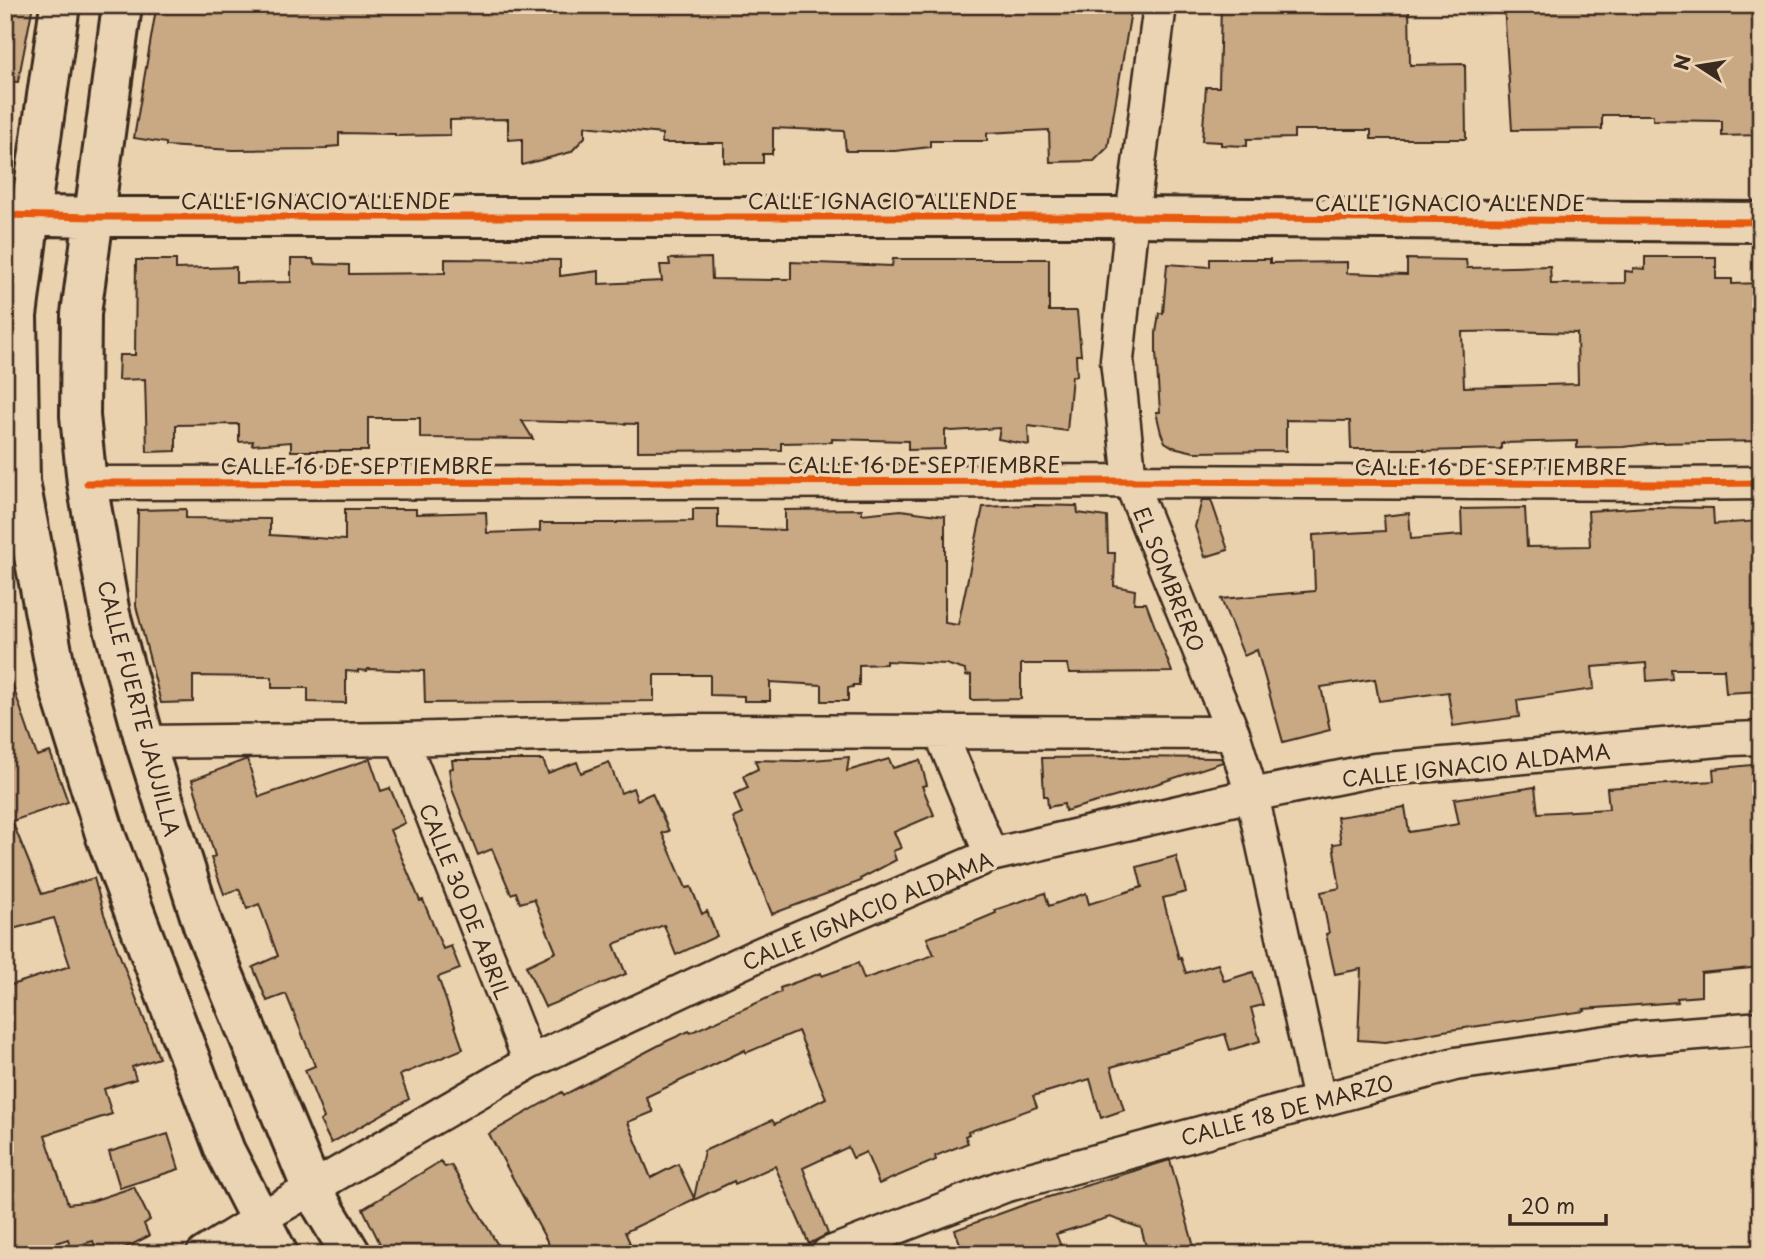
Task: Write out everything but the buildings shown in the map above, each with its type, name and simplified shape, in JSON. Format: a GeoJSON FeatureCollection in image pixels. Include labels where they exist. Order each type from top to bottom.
{"type":"FeatureCollection","features":[{"type":"Feature","properties":{"kind":"main road"},"geometry":{"type":"LineString","coordinates":[[60,5],[17,215],[13,482],[58,683],[106,837],[225,1151],[278,1254]]}},
{"type":"Feature","properties":{"kind":"main road","name":"CALLE FUERTE JAUJILLA"},"geometry":{"type":"LineString","coordinates":[[122,5],[81,314],[80,416],[87,483],[110,614],[145,742],[203,925],[312,1189],[351,1254]]}},
{"type":"Feature","properties":{"kind":"main road","name":"CALLE IGNACIO ALLENDE"},"geometry":{"type":"LineString","coordinates":[[17,215],[94,218],[1132,217],[1761,222]]}},
{"type":"Feature","properties":{"kind":"street","name":"EL SOMBRERO"},"geometry":{"type":"LineString","coordinates":[[1160,5],[1132,217],[1117,360],[1130,481],[1233,733],[1252,795],[1319,1100]]}},
{"type":"Feature","properties":{"kind":"street","name":"CALLE 16 DE SEPTIEMBRE"},"geometry":{"type":"LineString","coordinates":[[87,483],[1761,483]]}},
{"type":"Feature","properties":{"kind":"street"},"geometry":{"type":"LineString","coordinates":[[940,731],[991,855]]}},
{"type":"Feature","properties":{"kind":"street"},"geometry":{"type":"LineString","coordinates":[[145,742],[682,732],[1233,733]]}},
{"type":"Feature","properties":{"kind":"street","name":"CALLE IGNACIO ALDAMA"},"geometry":{"type":"LineString","coordinates":[[203,1254],[530,1062],[758,956],[991,855],[1252,795],[1375,770],[1761,738]]}},
{"type":"Feature","properties":{"kind":"street","name":"CALLE 30 DE ABRIL"},"geometry":{"type":"LineString","coordinates":[[402,739],[530,1062]]}},
{"type":"Feature","properties":{"kind":"street","name":"CALLE 18 DE MARZO"},"geometry":{"type":"LineString","coordinates":[[828,1254],[1004,1186],[1455,1064],[1635,1038],[1761,1028]]}},
{"type":"Feature","properties":{"kind":"cycle path"},"geometry":{"type":"LineString","coordinates":[[5,215],[1132,217],[1761,222]]}},
{"type":"Feature","properties":{"kind":"cycle path"},"geometry":{"type":"LineString","coordinates":[[87,483],[1761,483]]}}]}
